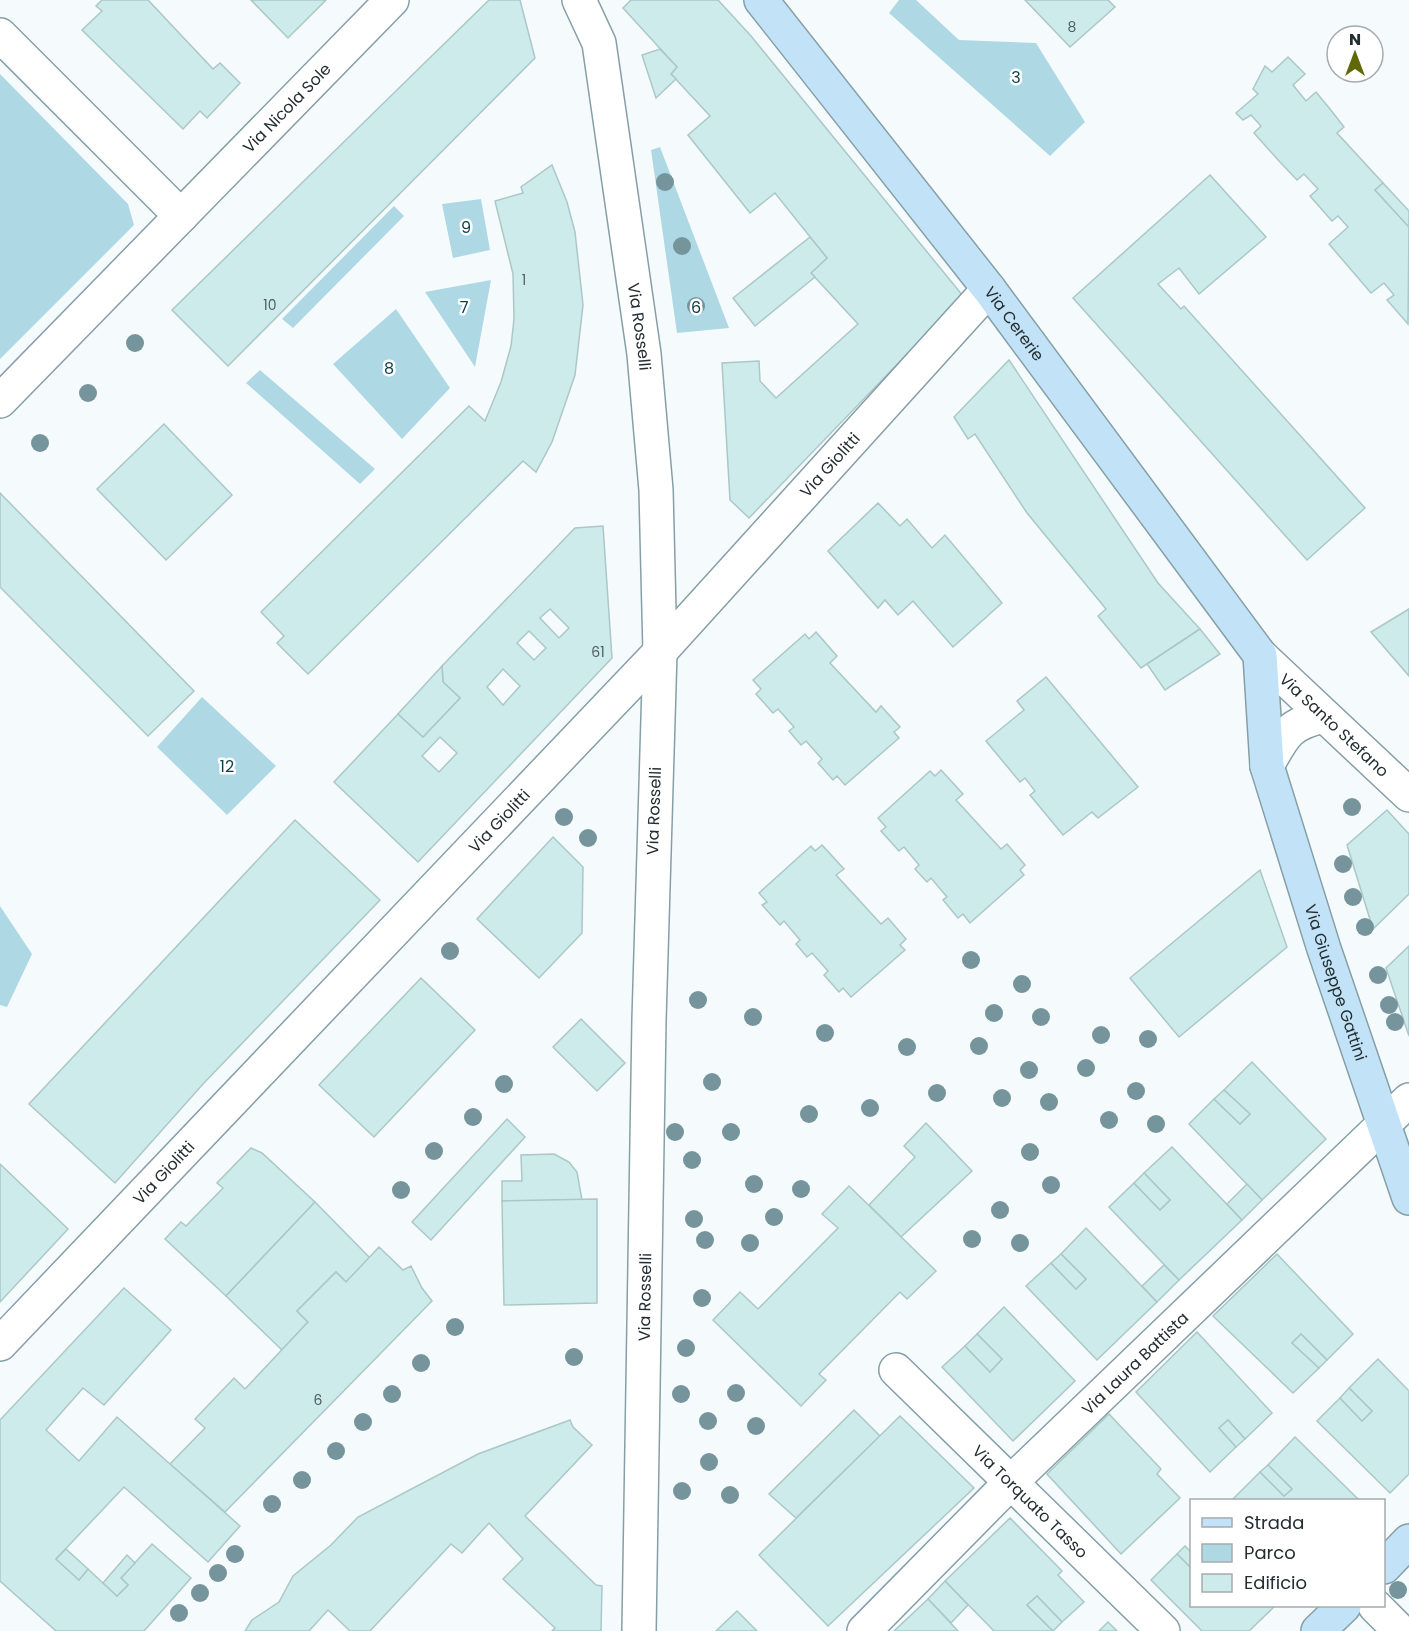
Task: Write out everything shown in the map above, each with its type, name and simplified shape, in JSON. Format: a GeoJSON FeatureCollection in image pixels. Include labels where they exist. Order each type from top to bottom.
{"type":"FeatureCollection","features":[{"type":"Feature","properties":{"kind":"street","name":"Via Nicola Sole"},"geometry":{"type":"LineString","coordinates":[[0,401],[392,0]]}},
{"type":"Feature","properties":{"kind":"street","name":"Via Rosselli"},"geometry":{"type":"LineString","coordinates":[[579,0],[599,44],[643,343],[656,490],[660,652],[649,996],[639,1631]]}},
{"type":"Feature","properties":{"kind":"street","name":"Via Cererie"},"geometry":{"type":"LineString","coordinates":[[760,0],[989,290],[1260,655]]}},
{"type":"Feature","properties":{"kind":"street"},"geometry":{"type":"LineString","coordinates":[[0,35],[181,216]]}},
{"type":"Feature","properties":{"kind":"street","name":"Via Giolitti"},"geometry":{"type":"LineString","coordinates":[[0,1344],[660,652],[989,290]]}},
{"type":"Feature","properties":{"kind":"street","name":"Via Santo Stefano"},"geometry":{"type":"LineString","coordinates":[[1260,655],[1409,795]]}},
{"type":"Feature","properties":{"kind":"street","name":"Via Giuseppe Gattini"},"geometry":{"type":"LineString","coordinates":[[1260,655],[1267,766],[1382,1126],[1409,1198]]}},
{"type":"Feature","properties":{"kind":"street"},"geometry":{"type":"LineString","coordinates":[[1267,766],[1281,740],[1292,726],[1324,716]]}},
{"type":"Feature","properties":{"kind":"street","name":"Via Laura Battista"},"geometry":{"type":"LineString","coordinates":[[864,1631],[1012,1481],[1409,1100]]}},
{"type":"Feature","properties":{"kind":"street","name":"Via Torquato Tasso"},"geometry":{"type":"LineString","coordinates":[[896,1370],[1163,1631]]}},
{"type":"Feature","properties":{"kind":"street"},"geometry":{"type":"LineString","coordinates":[[1385,1565],[1409,1541]]}},
{"type":"Feature","properties":{"kind":"street"},"geometry":{"type":"LineString","coordinates":[[1318,1631],[1342,1607]]}},
{"type":"Feature","properties":{"kind":"street"},"geometry":{"type":"LineString","coordinates":[[1377,1607],[1400,1631]]}},
{"type":"Feature","properties":{"kind":"green space","name":"3"},"geometry":{"type":"Polygon","coordinates":[[[899,0],[916,0],[959,40],[1036,43],[1085,122],[1050,156],[889,13],[899,0]]]}},
{"type":"Feature","properties":{"kind":"green space"},"geometry":{"type":"Polygon","coordinates":[[[0,74],[128,204],[134,225],[0,359],[0,74]]]}},
{"type":"Feature","properties":{"kind":"green space","name":"6"},"geometry":{"type":"Polygon","coordinates":[[[660,147],[729,328],[677,333],[651,150],[660,147]]]}},
{"type":"Feature","properties":{"kind":"green space","name":"9"},"geometry":{"type":"Polygon","coordinates":[[[481,199],[490,250],[453,258],[442,204],[481,199]]]}},
{"type":"Feature","properties":{"kind":"green space"},"geometry":{"type":"Polygon","coordinates":[[[394,206],[404,216],[293,328],[282,319],[394,206]]]}},
{"type":"Feature","properties":{"kind":"green space","name":"7"},"geometry":{"type":"Polygon","coordinates":[[[491,280],[475,367],[425,292],[491,280]]]}},
{"type":"Feature","properties":{"kind":"green space","name":"8"},"geometry":{"type":"Polygon","coordinates":[[[396,309],[450,388],[402,439],[333,364],[396,309]]]}},
{"type":"Feature","properties":{"kind":"green space"},"geometry":{"type":"Polygon","coordinates":[[[260,370],[375,469],[360,484],[246,383],[260,370]]]}},
{"type":"Feature","properties":{"kind":"green space","name":"12"},"geometry":{"type":"Polygon","coordinates":[[[202,697],[276,766],[227,815],[157,747],[202,697]]]}},
{"type":"Feature","properties":{"kind":"green space"},"geometry":{"type":"Polygon","coordinates":[[[0,906],[32,954],[7,1007],[0,1005],[0,906]]]}},
{"type":"Feature","properties":{"kind":"building"},"geometry":{"type":"Polygon","coordinates":[[[102,0],[148,0],[213,69],[220,63],[240,83],[207,118],[200,111],[183,129],[82,30],[102,11],[96,6],[102,0]]]}},
{"type":"Feature","properties":{"kind":"building"},"geometry":{"type":"Polygon","coordinates":[[[251,0],[326,0],[288,38],[251,0]]]}},
{"type":"Feature","properties":{"kind":"building"},"geometry":{"type":"Polygon","coordinates":[[[489,0],[520,0],[535,58],[228,366],[172,310],[489,0]]]}},
{"type":"Feature","properties":{"kind":"building"},"geometry":{"type":"Polygon","coordinates":[[[631,0],[718,0],[751,36],[963,296],[749,518],[730,500],[722,363],[759,361],[760,381],[776,398],[858,324],[811,273],[827,258],[775,193],[750,213],[688,135],[710,116],[671,74],[677,67],[623,8],[631,0]]]}},
{"type":"Feature","properties":{"kind":"building"},"geometry":{"type":"Polygon","coordinates":[[[1025,0],[1108,0],[1115,7],[1070,47],[1025,0]]]}},
{"type":"Feature","properties":{"kind":"building"},"geometry":{"type":"Polygon","coordinates":[[[660,49],[677,67],[671,74],[676,79],[656,98],[642,55],[660,49]]]}},
{"type":"Feature","properties":{"kind":"building"},"geometry":{"type":"Polygon","coordinates":[[[1288,57],[1305,74],[1293,85],[1306,101],[1316,92],[1330,109],[1344,127],[1337,133],[1383,183],[1375,190],[1409,227],[1408,324],[1387,300],[1394,295],[1384,283],[1371,293],[1329,244],[1348,227],[1338,216],[1332,221],[1310,196],[1318,189],[1304,174],[1297,180],[1280,162],[1254,133],[1261,126],[1251,115],[1243,120],[1236,113],[1258,94],[1253,89],[1265,66],[1272,72],[1288,57]]]}},
{"type":"Feature","properties":{"kind":"building"},"geometry":{"type":"Polygon","coordinates":[[[552,165],[567,202],[575,232],[583,305],[575,375],[552,442],[536,472],[523,461],[308,674],[277,643],[284,636],[261,612],[469,406],[485,421],[501,382],[511,346],[514,319],[513,274],[495,201],[523,193],[521,187],[552,165]]]}},
{"type":"Feature","properties":{"kind":"building"},"geometry":{"type":"Polygon","coordinates":[[[1210,175],[1266,237],[1199,294],[1179,268],[1158,284],[1181,309],[1184,306],[1365,508],[1307,560],[1073,298],[1210,175]]]}},
{"type":"Feature","properties":{"kind":"building"},"geometry":{"type":"Polygon","coordinates":[[[1383,183],[1409,211],[1409,227],[1375,190],[1383,183]]]}},
{"type":"Feature","properties":{"kind":"building"},"geometry":{"type":"Polygon","coordinates":[[[810,237],[827,258],[811,273],[815,277],[755,326],[733,298],[810,237]]]}},
{"type":"Feature","properties":{"kind":"building"},"geometry":{"type":"Polygon","coordinates":[[[1009,360],[1158,583],[1200,629],[1141,668],[1098,616],[1106,609],[1027,513],[975,434],[968,439],[954,417],[1009,360]]]}},
{"type":"Feature","properties":{"kind":"building"},"geometry":{"type":"Polygon","coordinates":[[[164,424],[232,495],[166,560],[97,489],[164,424]]]}},
{"type":"Feature","properties":{"kind":"building"},"geometry":{"type":"Polygon","coordinates":[[[0,493],[194,691],[148,736],[0,587],[0,493]]]}},
{"type":"Feature","properties":{"kind":"building"},"geometry":{"type":"Polygon","coordinates":[[[878,503],[900,526],[907,519],[932,548],[945,535],[1002,603],[953,647],[913,601],[898,615],[885,600],[878,608],[828,551],[878,503]]]}},
{"type":"Feature","properties":{"kind":"building"},"geometry":{"type":"Polygon","coordinates":[[[603,526],[612,658],[418,862],[334,782],[398,714],[423,737],[460,698],[443,682],[442,666],[575,528],[603,526]],[[550,609],[540,618],[559,638],[569,628],[550,609]],[[529,631],[517,643],[534,660],[546,648],[529,631]],[[503,669],[487,687],[503,705],[520,686],[503,669]],[[440,737],[422,756],[439,772],[457,753],[440,737]]]}},
{"type":"Feature","properties":{"kind":"building"},"geometry":{"type":"Polygon","coordinates":[[[1409,609],[1409,676],[1371,632],[1409,609]]]}},
{"type":"Feature","properties":{"kind":"building"},"geometry":{"type":"Polygon","coordinates":[[[1200,629],[1220,654],[1165,690],[1147,664],[1200,629]]]}},
{"type":"Feature","properties":{"kind":"building"},"geometry":{"type":"Polygon","coordinates":[[[816,632],[837,656],[830,663],[876,712],[881,706],[900,727],[894,732],[899,738],[845,785],[837,776],[833,780],[818,763],[822,759],[806,741],[801,745],[789,731],[794,727],[778,709],[773,713],[756,694],[761,689],[753,680],[805,634],[809,639],[816,632]]]}},
{"type":"Feature","properties":{"kind":"building"},"geometry":{"type":"Polygon","coordinates":[[[442,666],[443,682],[460,698],[423,737],[398,714],[442,666]]]}},
{"type":"Feature","properties":{"kind":"building"},"geometry":{"type":"Polygon","coordinates":[[[1046,677],[1138,787],[1098,818],[1092,812],[1063,835],[1030,795],[1035,791],[1025,778],[1020,782],[986,741],[1024,710],[1017,701],[1046,677]]]}},
{"type":"Feature","properties":{"kind":"building"},"geometry":{"type":"Polygon","coordinates":[[[941,770],[963,794],[956,800],[1001,849],[1007,844],[1025,865],[1020,870],[1024,875],[970,923],[963,914],[958,918],[943,900],[947,897],[931,878],[927,882],[915,869],[919,865],[904,847],[899,851],[881,831],[886,827],[878,818],[930,771],[935,776],[941,770]]]}},
{"type":"Feature","properties":{"kind":"building"},"geometry":{"type":"Polygon","coordinates":[[[1387,810],[1409,834],[1409,894],[1373,929],[1347,845],[1387,810]]]}},
{"type":"Feature","properties":{"kind":"building"},"geometry":{"type":"Polygon","coordinates":[[[295,820],[380,900],[203,1084],[115,1183],[29,1104],[295,820]]]}},
{"type":"Feature","properties":{"kind":"building"},"geometry":{"type":"Polygon","coordinates":[[[553,837],[583,867],[582,933],[539,978],[477,919],[553,837]]]}},
{"type":"Feature","properties":{"kind":"building"},"geometry":{"type":"Polygon","coordinates":[[[822,845],[844,869],[836,875],[881,924],[888,918],[906,939],[900,945],[905,950],[851,997],[843,988],[839,992],[824,975],[828,971],[812,953],[807,957],[796,944],[800,940],[784,921],[780,925],[762,905],[767,902],[759,893],[811,846],[815,851],[822,845]]]}},
{"type":"Feature","properties":{"kind":"building"},"geometry":{"type":"Polygon","coordinates":[[[1260,870],[1287,947],[1179,1037],[1130,978],[1260,870]]]}},
{"type":"Feature","properties":{"kind":"building"},"geometry":{"type":"Polygon","coordinates":[[[1409,946],[1409,1036],[1386,968],[1409,946]]]}},
{"type":"Feature","properties":{"kind":"building"},"geometry":{"type":"Polygon","coordinates":[[[421,978],[475,1030],[374,1137],[319,1085],[421,978]]]}},
{"type":"Feature","properties":{"kind":"building"},"geometry":{"type":"Polygon","coordinates":[[[581,1019],[625,1063],[597,1091],[553,1047],[581,1019]]]}},
{"type":"Feature","properties":{"kind":"building"},"geometry":{"type":"Polygon","coordinates":[[[1252,1062],[1326,1139],[1262,1200],[1189,1124],[1214,1099],[1240,1124],[1250,1114],[1224,1090],[1252,1062]]]}},
{"type":"Feature","properties":{"kind":"building"},"geometry":{"type":"Polygon","coordinates":[[[1224,1090],[1250,1114],[1240,1124],[1214,1099],[1224,1090]]]}},
{"type":"Feature","properties":{"kind":"building"},"geometry":{"type":"Polygon","coordinates":[[[507,1119],[525,1137],[431,1240],[412,1222],[507,1119]]]}},
{"type":"Feature","properties":{"kind":"building"},"geometry":{"type":"Polygon","coordinates":[[[926,1123],[972,1171],[901,1237],[869,1205],[915,1157],[904,1146],[926,1123]]]}},
{"type":"Feature","properties":{"kind":"building"},"geometry":{"type":"Polygon","coordinates":[[[1172,1147],[1242,1220],[1179,1280],[1109,1207],[1134,1183],[1160,1210],[1170,1200],[1144,1173],[1172,1147]]]}},
{"type":"Feature","properties":{"kind":"building"},"geometry":{"type":"Polygon","coordinates":[[[251,1148],[262,1153],[315,1202],[226,1296],[165,1239],[181,1222],[186,1226],[223,1188],[217,1183],[251,1148]]]}},
{"type":"Feature","properties":{"kind":"building"},"geometry":{"type":"Polygon","coordinates":[[[554,1154],[569,1162],[577,1172],[582,1200],[502,1201],[502,1181],[522,1181],[521,1155],[554,1154]]]}},
{"type":"Feature","properties":{"kind":"building"},"geometry":{"type":"Polygon","coordinates":[[[0,1164],[68,1229],[0,1302],[0,1164]]]}},
{"type":"Feature","properties":{"kind":"building"},"geometry":{"type":"Polygon","coordinates":[[[1144,1173],[1170,1200],[1160,1210],[1134,1183],[1144,1173]]]}},
{"type":"Feature","properties":{"kind":"building"},"geometry":{"type":"Polygon","coordinates":[[[1247,1184],[1262,1200],[1242,1220],[1227,1204],[1247,1184]]]}},
{"type":"Feature","properties":{"kind":"building"},"geometry":{"type":"Polygon","coordinates":[[[849,1186],[936,1271],[907,1299],[900,1292],[819,1374],[826,1380],[801,1406],[713,1320],[740,1292],[758,1309],[838,1228],[822,1214],[849,1186]]]}},
{"type":"Feature","properties":{"kind":"building"},"geometry":{"type":"Polygon","coordinates":[[[597,1199],[597,1303],[504,1305],[502,1201],[597,1199]]]}},
{"type":"Feature","properties":{"kind":"building"},"geometry":{"type":"Polygon","coordinates":[[[315,1202],[370,1258],[346,1282],[336,1272],[297,1311],[308,1322],[282,1350],[226,1296],[315,1202]]]}},
{"type":"Feature","properties":{"kind":"building"},"geometry":{"type":"Polygon","coordinates":[[[1086,1228],[1157,1302],[1097,1360],[1026,1286],[1051,1263],[1076,1289],[1086,1279],[1061,1254],[1086,1228]]]}},
{"type":"Feature","properties":{"kind":"building"},"geometry":{"type":"Polygon","coordinates":[[[379,1247],[403,1270],[411,1266],[422,1288],[432,1301],[225,1512],[170,1464],[205,1428],[195,1419],[234,1378],[245,1389],[308,1322],[297,1311],[336,1272],[346,1282],[379,1247]]]}},
{"type":"Feature","properties":{"kind":"building"},"geometry":{"type":"Polygon","coordinates":[[[1061,1254],[1086,1279],[1076,1289],[1051,1263],[1061,1254]]]}},
{"type":"Feature","properties":{"kind":"building"},"geometry":{"type":"Polygon","coordinates":[[[1277,1254],[1353,1334],[1327,1360],[1301,1334],[1292,1343],[1319,1368],[1293,1393],[1213,1316],[1277,1254]]]}},
{"type":"Feature","properties":{"kind":"building"},"geometry":{"type":"Polygon","coordinates":[[[1164,1265],[1179,1280],[1157,1302],[1142,1286],[1164,1265]]]}},
{"type":"Feature","properties":{"kind":"building"},"geometry":{"type":"Polygon","coordinates":[[[124,1288],[171,1330],[104,1405],[83,1388],[46,1430],[79,1461],[117,1417],[240,1526],[208,1562],[124,1487],[56,1559],[79,1580],[88,1569],[117,1596],[128,1585],[121,1578],[152,1544],[191,1578],[144,1631],[56,1631],[0,1581],[0,1420],[124,1288]]]}},
{"type":"Feature","properties":{"kind":"building"},"geometry":{"type":"Polygon","coordinates":[[[1004,1307],[1075,1381],[1013,1441],[942,1367],[965,1346],[990,1372],[1002,1359],[977,1334],[1004,1307]]]}},
{"type":"Feature","properties":{"kind":"building"},"geometry":{"type":"Polygon","coordinates":[[[1197,1332],[1272,1413],[1245,1439],[1228,1420],[1219,1428],[1236,1447],[1210,1472],[1136,1392],[1197,1332]]]}},
{"type":"Feature","properties":{"kind":"building"},"geometry":{"type":"Polygon","coordinates":[[[977,1334],[1002,1359],[990,1372],[965,1346],[977,1334]]]}},
{"type":"Feature","properties":{"kind":"building"},"geometry":{"type":"Polygon","coordinates":[[[1301,1334],[1327,1360],[1319,1368],[1292,1343],[1301,1334]]]}},
{"type":"Feature","properties":{"kind":"building"},"geometry":{"type":"Polygon","coordinates":[[[1378,1359],[1409,1391],[1409,1474],[1390,1493],[1317,1421],[1340,1398],[1362,1421],[1372,1411],[1349,1388],[1378,1359]]]}},
{"type":"Feature","properties":{"kind":"building"},"geometry":{"type":"Polygon","coordinates":[[[1349,1388],[1372,1411],[1362,1421],[1340,1398],[1349,1388]]]}},
{"type":"Feature","properties":{"kind":"building"},"geometry":{"type":"Polygon","coordinates":[[[854,1410],[880,1436],[796,1518],[769,1494],[854,1410]]]}},
{"type":"Feature","properties":{"kind":"building"},"geometry":{"type":"Polygon","coordinates":[[[1109,1414],[1161,1469],[1157,1474],[1180,1498],[1121,1554],[1047,1474],[1109,1414]]]}},
{"type":"Feature","properties":{"kind":"building"},"geometry":{"type":"Polygon","coordinates":[[[900,1416],[974,1488],[828,1626],[759,1555],[900,1416]]]}},
{"type":"Feature","properties":{"kind":"building"},"geometry":{"type":"Polygon","coordinates":[[[570,1420],[573,1427],[592,1445],[525,1516],[596,1585],[602,1586],[601,1631],[552,1631],[555,1628],[503,1579],[523,1559],[489,1523],[462,1553],[451,1544],[370,1631],[350,1631],[328,1610],[309,1631],[245,1631],[252,1620],[279,1602],[293,1576],[331,1545],[358,1517],[478,1454],[570,1420]]]}},
{"type":"Feature","properties":{"kind":"building"},"geometry":{"type":"Polygon","coordinates":[[[1228,1420],[1245,1439],[1236,1447],[1219,1428],[1228,1420]]]}},
{"type":"Feature","properties":{"kind":"building"},"geometry":{"type":"Polygon","coordinates":[[[1295,1437],[1358,1499],[1233,1499],[1260,1472],[1284,1496],[1292,1489],[1268,1465],[1295,1437]]]}},
{"type":"Feature","properties":{"kind":"building"},"geometry":{"type":"Polygon","coordinates":[[[1268,1465],[1292,1489],[1284,1496],[1260,1472],[1268,1465]]]}},
{"type":"Feature","properties":{"kind":"building"},"geometry":{"type":"Polygon","coordinates":[[[1010,1518],[1062,1571],[1058,1575],[1084,1602],[1062,1622],[1037,1596],[1027,1605],[1053,1631],[994,1631],[945,1581],[1010,1518]]]}},
{"type":"Feature","properties":{"kind":"building"},"geometry":{"type":"Polygon","coordinates":[[[1185,1546],[1190,1551],[1190,1567],[1177,1554],[1185,1546]]]}},
{"type":"Feature","properties":{"kind":"building"},"geometry":{"type":"Polygon","coordinates":[[[66,1549],[88,1569],[79,1580],[56,1559],[66,1549]]]}},
{"type":"Feature","properties":{"kind":"building"},"geometry":{"type":"Polygon","coordinates":[[[1177,1554],[1190,1567],[1190,1607],[1274,1607],[1249,1631],[1202,1631],[1151,1580],[1177,1554]]]}},
{"type":"Feature","properties":{"kind":"building"},"geometry":{"type":"Polygon","coordinates":[[[127,1555],[135,1563],[121,1578],[128,1585],[117,1596],[103,1583],[127,1555]]]}},
{"type":"Feature","properties":{"kind":"building"},"geometry":{"type":"Polygon","coordinates":[[[945,1581],[968,1605],[951,1623],[928,1599],[945,1581]]]}},
{"type":"Feature","properties":{"kind":"building"},"geometry":{"type":"Polygon","coordinates":[[[1037,1596],[1062,1622],[1053,1631],[1027,1605],[1037,1596]]]}},
{"type":"Feature","properties":{"kind":"building"},"geometry":{"type":"Polygon","coordinates":[[[928,1599],[958,1631],[894,1631],[928,1599]]]}},
{"type":"Feature","properties":{"kind":"building"},"geometry":{"type":"Polygon","coordinates":[[[737,1611],[757,1631],[716,1631],[737,1611]]]}},
{"type":"Feature","properties":{"kind":"building"},"geometry":{"type":"Polygon","coordinates":[[[1108,1622],[1117,1631],[1099,1631],[1108,1622]]]}}]}
